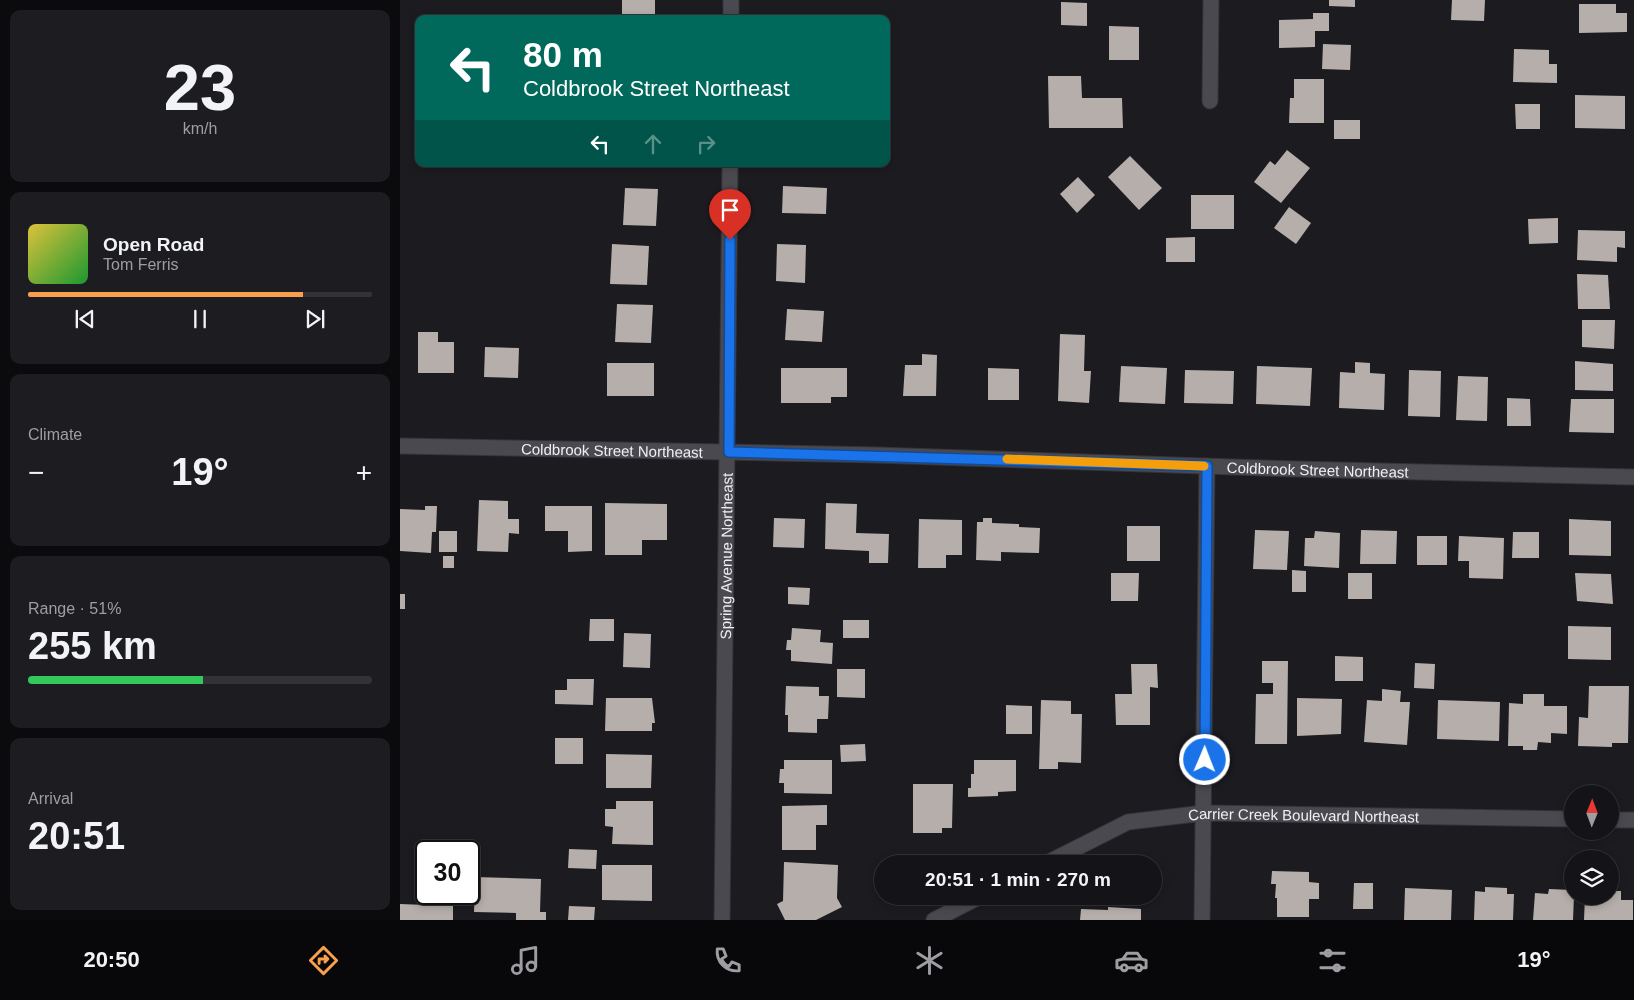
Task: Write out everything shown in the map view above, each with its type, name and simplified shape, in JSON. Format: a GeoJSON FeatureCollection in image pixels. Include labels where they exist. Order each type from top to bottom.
{"type":"FeatureCollection","features":[{"type":"Feature","properties":{"kind":"street"},"geometry":{"type":"LineString","coordinates":[[731,0],[731,15]]}},
{"type":"Feature","properties":{"kind":"street"},"geometry":{"type":"LineString","coordinates":[[1210,101],[1212,0]]}},
{"type":"Feature","properties":{"kind":"street","name":"Spring Avenue Northeast"},"geometry":{"type":"LineString","coordinates":[[722,920],[729,452],[730,167]]}},
{"type":"Feature","properties":{"kind":"street","name":"Coldbrook Street Northeast"},"geometry":{"type":"LineString","coordinates":[[400,446],[729,452],[1634,477]]}},
{"type":"Feature","properties":{"kind":"street"},"geometry":{"type":"LineString","coordinates":[[1202,920],[1207,466]]}},
{"type":"Feature","properties":{"kind":"street","name":"Carrier Creek Boulevard Northeast"},"geometry":{"type":"LineString","coordinates":[[1063,855],[1128,822],[1204,813],[1564,819]]}},
{"type":"Feature","properties":{"kind":"street"},"geometry":{"type":"LineString","coordinates":[[1619,820],[1634,820]]}},
{"type":"Feature","properties":{"kind":"street"},"geometry":{"type":"LineString","coordinates":[[934,920],[963,905]]}},
{"type":"Feature","properties":{"kind":"building"},"geometry":{"type":"Polygon","coordinates":[[[622,0],[655,0],[655,15],[622,15],[622,0]]]}},
{"type":"Feature","properties":{"kind":"building"},"geometry":{"type":"Polygon","coordinates":[[[1329,0],[1355,0],[1355,7],[1329,6],[1329,0]]]}},
{"type":"Feature","properties":{"kind":"building"},"geometry":{"type":"Polygon","coordinates":[[[1452,0],[1485,0],[1484,21],[1451,20],[1452,0]]]}},
{"type":"Feature","properties":{"kind":"building"},"geometry":{"type":"Polygon","coordinates":[[[1061,2],[1087,3],[1087,26],[1061,25],[1061,2]]]}},
{"type":"Feature","properties":{"kind":"building"},"geometry":{"type":"Polygon","coordinates":[[[1579,4],[1616,4],[1616,13],[1627,13],[1627,32],[1579,33],[1579,4]]]}},
{"type":"Feature","properties":{"kind":"building"},"geometry":{"type":"Polygon","coordinates":[[[1313,13],[1329,13],[1329,31],[1315,31],[1315,47],[1279,48],[1279,20],[1313,19],[1313,13]]]}},
{"type":"Feature","properties":{"kind":"building"},"geometry":{"type":"Polygon","coordinates":[[[1109,26],[1139,27],[1139,60],[1109,60],[1109,26]]]}},
{"type":"Feature","properties":{"kind":"building"},"geometry":{"type":"Polygon","coordinates":[[[1323,44],[1351,45],[1350,70],[1322,69],[1323,44]]]}},
{"type":"Feature","properties":{"kind":"building"},"geometry":{"type":"Polygon","coordinates":[[[1514,49],[1549,50],[1549,64],[1557,64],[1557,83],[1513,82],[1514,49]]]}},
{"type":"Feature","properties":{"kind":"building"},"geometry":{"type":"Polygon","coordinates":[[[1048,76],[1081,76],[1082,98],[1122,98],[1123,128],[1049,128],[1048,76]]]}},
{"type":"Feature","properties":{"kind":"building"},"geometry":{"type":"Polygon","coordinates":[[[1294,79],[1324,79],[1324,123],[1289,123],[1290,98],[1294,98],[1294,79]]]}},
{"type":"Feature","properties":{"kind":"building"},"geometry":{"type":"Polygon","coordinates":[[[1575,95],[1625,96],[1625,129],[1575,128],[1575,95]]]}},
{"type":"Feature","properties":{"kind":"building"},"geometry":{"type":"Polygon","coordinates":[[[1515,104],[1540,104],[1540,129],[1516,129],[1515,104]]]}},
{"type":"Feature","properties":{"kind":"building"},"geometry":{"type":"Polygon","coordinates":[[[1334,120],[1360,120],[1360,139],[1334,139],[1334,120]]]}},
{"type":"Feature","properties":{"kind":"building"},"geometry":{"type":"Polygon","coordinates":[[[1287,150],[1310,168],[1281,203],[1254,182],[1270,161],[1275,165],[1287,150]]]}},
{"type":"Feature","properties":{"kind":"building"},"geometry":{"type":"Polygon","coordinates":[[[1130,156],[1162,188],[1139,210],[1108,177],[1130,156]]]}},
{"type":"Feature","properties":{"kind":"building"},"geometry":{"type":"Polygon","coordinates":[[[1078,177],[1095,195],[1077,213],[1060,194],[1078,177]]]}},
{"type":"Feature","properties":{"kind":"building"},"geometry":{"type":"Polygon","coordinates":[[[783,186],[827,188],[826,214],[782,213],[783,186]]]}},
{"type":"Feature","properties":{"kind":"building"},"geometry":{"type":"Polygon","coordinates":[[[625,188],[658,189],[656,226],[623,225],[625,188]]]}},
{"type":"Feature","properties":{"kind":"building"},"geometry":{"type":"Polygon","coordinates":[[[1191,195],[1234,195],[1234,229],[1191,229],[1191,195]]]}},
{"type":"Feature","properties":{"kind":"building"},"geometry":{"type":"Polygon","coordinates":[[[1289,207],[1311,223],[1296,244],[1274,228],[1289,207]]]}},
{"type":"Feature","properties":{"kind":"building"},"geometry":{"type":"Polygon","coordinates":[[[1558,218],[1558,243],[1529,244],[1528,219],[1558,218]]]}},
{"type":"Feature","properties":{"kind":"building"},"geometry":{"type":"Polygon","coordinates":[[[1578,230],[1625,231],[1625,248],[1617,247],[1617,262],[1577,260],[1578,230]]]}},
{"type":"Feature","properties":{"kind":"building"},"geometry":{"type":"Polygon","coordinates":[[[1195,237],[1195,262],[1166,262],[1166,238],[1195,237]]]}},
{"type":"Feature","properties":{"kind":"building"},"geometry":{"type":"Polygon","coordinates":[[[612,244],[649,246],[647,285],[610,284],[612,244]]]}},
{"type":"Feature","properties":{"kind":"building"},"geometry":{"type":"Polygon","coordinates":[[[777,244],[806,245],[805,283],[776,281],[777,244]]]}},
{"type":"Feature","properties":{"kind":"building"},"geometry":{"type":"Polygon","coordinates":[[[1577,274],[1608,275],[1610,309],[1578,309],[1577,274]]]}},
{"type":"Feature","properties":{"kind":"building"},"geometry":{"type":"Polygon","coordinates":[[[617,304],[653,305],[651,343],[615,342],[617,304]]]}},
{"type":"Feature","properties":{"kind":"building"},"geometry":{"type":"Polygon","coordinates":[[[787,309],[824,311],[822,342],[785,340],[787,309]]]}},
{"type":"Feature","properties":{"kind":"building"},"geometry":{"type":"Polygon","coordinates":[[[1582,320],[1615,320],[1614,349],[1582,347],[1582,320]]]}},
{"type":"Feature","properties":{"kind":"building"},"geometry":{"type":"Polygon","coordinates":[[[418,332],[438,332],[438,342],[454,342],[454,373],[418,373],[418,332]]]}},
{"type":"Feature","properties":{"kind":"building"},"geometry":{"type":"Polygon","coordinates":[[[1060,334],[1085,335],[1084,371],[1091,371],[1089,403],[1058,401],[1060,334]]]}},
{"type":"Feature","properties":{"kind":"building"},"geometry":{"type":"Polygon","coordinates":[[[485,347],[519,348],[518,378],[484,377],[485,347]]]}},
{"type":"Feature","properties":{"kind":"building"},"geometry":{"type":"Polygon","coordinates":[[[922,354],[937,355],[936,396],[903,396],[905,365],[922,365],[922,354]]]}},
{"type":"Feature","properties":{"kind":"building"},"geometry":{"type":"Polygon","coordinates":[[[1575,361],[1613,364],[1613,391],[1575,390],[1575,361]]]}},
{"type":"Feature","properties":{"kind":"building"},"geometry":{"type":"Polygon","coordinates":[[[1355,362],[1370,363],[1370,373],[1385,374],[1384,410],[1339,408],[1340,372],[1355,373],[1355,362]]]}},
{"type":"Feature","properties":{"kind":"building"},"geometry":{"type":"Polygon","coordinates":[[[607,363],[654,363],[654,396],[607,396],[607,363]]]}},
{"type":"Feature","properties":{"kind":"building"},"geometry":{"type":"Polygon","coordinates":[[[1121,366],[1167,368],[1165,404],[1119,402],[1121,366]]]}},
{"type":"Feature","properties":{"kind":"building"},"geometry":{"type":"Polygon","coordinates":[[[1257,366],[1312,368],[1310,406],[1256,404],[1257,366]]]}},
{"type":"Feature","properties":{"kind":"building"},"geometry":{"type":"Polygon","coordinates":[[[781,368],[847,368],[847,397],[831,397],[831,403],[781,403],[781,368]]]}},
{"type":"Feature","properties":{"kind":"building"},"geometry":{"type":"Polygon","coordinates":[[[988,368],[1019,369],[1019,400],[988,400],[988,368]]]}},
{"type":"Feature","properties":{"kind":"building"},"geometry":{"type":"Polygon","coordinates":[[[1185,370],[1234,371],[1233,404],[1184,403],[1185,370]]]}},
{"type":"Feature","properties":{"kind":"building"},"geometry":{"type":"Polygon","coordinates":[[[1409,370],[1441,371],[1440,417],[1408,416],[1409,370]]]}},
{"type":"Feature","properties":{"kind":"building"},"geometry":{"type":"Polygon","coordinates":[[[1458,376],[1488,377],[1487,421],[1456,420],[1458,376]]]}},
{"type":"Feature","properties":{"kind":"building"},"geometry":{"type":"Polygon","coordinates":[[[1507,398],[1530,399],[1531,426],[1507,426],[1507,398]]]}},
{"type":"Feature","properties":{"kind":"building"},"geometry":{"type":"Polygon","coordinates":[[[1571,399],[1614,399],[1614,433],[1569,432],[1571,399]]]}},
{"type":"Feature","properties":{"kind":"building"},"geometry":{"type":"Polygon","coordinates":[[[479,500],[508,501],[508,519],[519,519],[519,534],[509,533],[508,552],[477,551],[479,500]]]}},
{"type":"Feature","properties":{"kind":"building"},"geometry":{"type":"Polygon","coordinates":[[[605,503],[667,504],[667,540],[642,540],[642,555],[605,555],[605,503]]]}},
{"type":"Feature","properties":{"kind":"building"},"geometry":{"type":"Polygon","coordinates":[[[826,503],[857,504],[856,533],[889,534],[888,563],[869,563],[869,551],[825,549],[826,503]]]}},
{"type":"Feature","properties":{"kind":"building"},"geometry":{"type":"Polygon","coordinates":[[[425,506],[437,506],[436,532],[432,532],[431,553],[400,551],[400,509],[425,510],[425,506]]]}},
{"type":"Feature","properties":{"kind":"building"},"geometry":{"type":"Polygon","coordinates":[[[545,506],[592,506],[592,551],[568,552],[568,531],[545,531],[545,506]]]}},
{"type":"Feature","properties":{"kind":"building"},"geometry":{"type":"Polygon","coordinates":[[[774,518],[805,519],[804,548],[773,547],[774,518]]]}},
{"type":"Feature","properties":{"kind":"building"},"geometry":{"type":"Polygon","coordinates":[[[983,518],[992,518],[992,523],[1019,524],[1019,527],[1040,528],[1039,553],[1001,552],[1001,561],[976,560],[977,522],[983,522],[983,518]]]}},
{"type":"Feature","properties":{"kind":"building"},"geometry":{"type":"Polygon","coordinates":[[[919,519],[962,520],[962,555],[946,555],[946,568],[918,568],[919,519]]]}},
{"type":"Feature","properties":{"kind":"building"},"geometry":{"type":"Polygon","coordinates":[[[1569,519],[1611,521],[1611,556],[1569,555],[1569,519]]]}},
{"type":"Feature","properties":{"kind":"building"},"geometry":{"type":"Polygon","coordinates":[[[1127,526],[1160,526],[1160,561],[1127,561],[1127,526]]]}},
{"type":"Feature","properties":{"kind":"building"},"geometry":{"type":"Polygon","coordinates":[[[1255,530],[1289,531],[1287,570],[1253,569],[1255,530]]]}},
{"type":"Feature","properties":{"kind":"building"},"geometry":{"type":"Polygon","coordinates":[[[1361,530],[1397,531],[1396,564],[1360,564],[1361,530]]]}},
{"type":"Feature","properties":{"kind":"building"},"geometry":{"type":"Polygon","coordinates":[[[439,531],[457,531],[457,552],[439,552],[439,531]]]}},
{"type":"Feature","properties":{"kind":"building"},"geometry":{"type":"Polygon","coordinates":[[[1315,531],[1340,533],[1339,568],[1304,566],[1305,538],[1314,538],[1315,531]]]}},
{"type":"Feature","properties":{"kind":"building"},"geometry":{"type":"Polygon","coordinates":[[[1513,532],[1539,532],[1539,558],[1512,558],[1513,532]]]}},
{"type":"Feature","properties":{"kind":"building"},"geometry":{"type":"Polygon","coordinates":[[[1417,536],[1447,536],[1447,565],[1417,565],[1417,536]]]}},
{"type":"Feature","properties":{"kind":"building"},"geometry":{"type":"Polygon","coordinates":[[[1459,536],[1504,538],[1503,579],[1469,578],[1469,561],[1458,561],[1459,536]]]}},
{"type":"Feature","properties":{"kind":"building"},"geometry":{"type":"Polygon","coordinates":[[[443,556],[454,556],[454,568],[443,568],[443,556]]]}},
{"type":"Feature","properties":{"kind":"building"},"geometry":{"type":"Polygon","coordinates":[[[1292,570],[1306,571],[1306,592],[1292,592],[1292,570]]]}},
{"type":"Feature","properties":{"kind":"building"},"geometry":{"type":"Polygon","coordinates":[[[1111,573],[1139,573],[1138,601],[1111,601],[1111,573]]]}},
{"type":"Feature","properties":{"kind":"building"},"geometry":{"type":"Polygon","coordinates":[[[1348,573],[1372,573],[1372,599],[1348,599],[1348,573]]]}},
{"type":"Feature","properties":{"kind":"building"},"geometry":{"type":"Polygon","coordinates":[[[1575,573],[1611,574],[1613,604],[1577,601],[1575,573]]]}},
{"type":"Feature","properties":{"kind":"building"},"geometry":{"type":"Polygon","coordinates":[[[788,587],[810,588],[809,605],[788,604],[788,587]]]}},
{"type":"Feature","properties":{"kind":"building"},"geometry":{"type":"Polygon","coordinates":[[[400,594],[405,594],[405,609],[400,609],[400,594]]]}},
{"type":"Feature","properties":{"kind":"building"},"geometry":{"type":"Polygon","coordinates":[[[590,619],[614,619],[614,641],[589,641],[590,619]]]}},
{"type":"Feature","properties":{"kind":"building"},"geometry":{"type":"Polygon","coordinates":[[[843,620],[869,620],[869,638],[843,638],[843,620]]]}},
{"type":"Feature","properties":{"kind":"building"},"geometry":{"type":"Polygon","coordinates":[[[1568,626],[1611,627],[1611,660],[1568,659],[1568,626]]]}},
{"type":"Feature","properties":{"kind":"building"},"geometry":{"type":"Polygon","coordinates":[[[792,628],[821,630],[820,642],[833,643],[832,664],[791,661],[791,650],[786,650],[787,640],[791,640],[792,628]]]}},
{"type":"Feature","properties":{"kind":"building"},"geometry":{"type":"Polygon","coordinates":[[[624,633],[651,634],[650,668],[623,667],[624,633]]]}},
{"type":"Feature","properties":{"kind":"building"},"geometry":{"type":"Polygon","coordinates":[[[1335,656],[1363,657],[1363,681],[1335,681],[1335,656]]]}},
{"type":"Feature","properties":{"kind":"building"},"geometry":{"type":"Polygon","coordinates":[[[1262,661],[1288,661],[1287,744],[1255,744],[1256,694],[1273,694],[1273,683],[1262,683],[1262,661]]]}},
{"type":"Feature","properties":{"kind":"building"},"geometry":{"type":"Polygon","coordinates":[[[1415,663],[1435,664],[1434,689],[1414,688],[1415,663]]]}},
{"type":"Feature","properties":{"kind":"building"},"geometry":{"type":"Polygon","coordinates":[[[1131,664],[1157,664],[1158,688],[1150,687],[1150,725],[1116,725],[1115,694],[1132,694],[1131,664]]]}},
{"type":"Feature","properties":{"kind":"building"},"geometry":{"type":"Polygon","coordinates":[[[837,669],[865,669],[865,698],[837,697],[837,669]]]}},
{"type":"Feature","properties":{"kind":"building"},"geometry":{"type":"Polygon","coordinates":[[[567,679],[594,679],[593,705],[555,704],[555,690],[567,690],[567,679]]]}},
{"type":"Feature","properties":{"kind":"building"},"geometry":{"type":"Polygon","coordinates":[[[786,686],[819,687],[819,696],[829,696],[828,719],[817,719],[817,733],[788,732],[788,715],[785,715],[786,686]]]}},
{"type":"Feature","properties":{"kind":"building"},"geometry":{"type":"Polygon","coordinates":[[[1589,686],[1629,686],[1628,743],[1612,743],[1612,747],[1578,746],[1579,717],[1588,718],[1589,686]]]}},
{"type":"Feature","properties":{"kind":"building"},"geometry":{"type":"Polygon","coordinates":[[[1382,689],[1401,691],[1400,702],[1410,702],[1407,745],[1364,742],[1367,700],[1382,701],[1382,689]]]}},
{"type":"Feature","properties":{"kind":"building"},"geometry":{"type":"Polygon","coordinates":[[[1523,694],[1544,694],[1544,706],[1567,706],[1567,734],[1551,733],[1551,743],[1538,742],[1537,750],[1523,750],[1523,746],[1508,746],[1509,703],[1523,704],[1523,694]]]}},
{"type":"Feature","properties":{"kind":"building"},"geometry":{"type":"Polygon","coordinates":[[[606,698],[652,698],[655,723],[652,723],[652,731],[605,731],[606,698]]]}},
{"type":"Feature","properties":{"kind":"building"},"geometry":{"type":"Polygon","coordinates":[[[1297,698],[1342,699],[1341,734],[1297,736],[1297,698]]]}},
{"type":"Feature","properties":{"kind":"building"},"geometry":{"type":"Polygon","coordinates":[[[1041,700],[1071,701],[1071,714],[1082,714],[1081,763],[1058,762],[1058,769],[1039,769],[1041,700]]]}},
{"type":"Feature","properties":{"kind":"building"},"geometry":{"type":"Polygon","coordinates":[[[1438,700],[1500,702],[1499,741],[1437,739],[1438,700]]]}},
{"type":"Feature","properties":{"kind":"building"},"geometry":{"type":"Polygon","coordinates":[[[1006,705],[1032,706],[1032,734],[1006,734],[1006,705]]]}},
{"type":"Feature","properties":{"kind":"building"},"geometry":{"type":"Polygon","coordinates":[[[555,738],[583,738],[583,764],[555,764],[555,738]]]}},
{"type":"Feature","properties":{"kind":"building"},"geometry":{"type":"Polygon","coordinates":[[[865,744],[866,761],[841,762],[840,745],[865,744]]]}},
{"type":"Feature","properties":{"kind":"building"},"geometry":{"type":"Polygon","coordinates":[[[606,754],[652,755],[651,788],[606,788],[606,754]]]}},
{"type":"Feature","properties":{"kind":"building"},"geometry":{"type":"Polygon","coordinates":[[[784,760],[832,760],[832,794],[784,793],[784,783],[779,783],[780,769],[784,769],[784,760]]]}},
{"type":"Feature","properties":{"kind":"building"},"geometry":{"type":"Polygon","coordinates":[[[974,760],[1016,760],[1016,791],[998,792],[998,796],[968,797],[968,788],[971,788],[971,774],[974,774],[974,760]]]}},
{"type":"Feature","properties":{"kind":"building"},"geometry":{"type":"Polygon","coordinates":[[[913,784],[953,784],[952,828],[942,828],[942,833],[913,833],[913,784]]]}},
{"type":"Feature","properties":{"kind":"building"},"geometry":{"type":"Polygon","coordinates":[[[616,801],[653,801],[653,845],[612,844],[613,827],[605,826],[605,809],[616,809],[616,801]]]}},
{"type":"Feature","properties":{"kind":"building"},"geometry":{"type":"Polygon","coordinates":[[[827,805],[827,825],[816,825],[816,850],[782,850],[782,806],[827,805]]]}},
{"type":"Feature","properties":{"kind":"building"},"geometry":{"type":"Polygon","coordinates":[[[569,849],[597,850],[596,869],[568,868],[569,849]]]}},
{"type":"Feature","properties":{"kind":"building"},"geometry":{"type":"Polygon","coordinates":[[[784,862],[838,865],[837,898],[842,907],[816,920],[785,920],[777,904],[783,901],[784,862]]]}},
{"type":"Feature","properties":{"kind":"building"},"geometry":{"type":"Polygon","coordinates":[[[602,865],[652,865],[652,901],[602,900],[602,865]]]}},
{"type":"Feature","properties":{"kind":"building"},"geometry":{"type":"Polygon","coordinates":[[[1272,871],[1309,872],[1309,882],[1319,883],[1319,899],[1309,899],[1309,917],[1277,917],[1276,884],[1271,884],[1272,871]]]}},
{"type":"Feature","properties":{"kind":"building"},"geometry":{"type":"Polygon","coordinates":[[[480,877],[541,879],[540,912],[546,912],[546,920],[516,920],[516,913],[474,912],[474,905],[480,905],[480,877]]]}},
{"type":"Feature","properties":{"kind":"building"},"geometry":{"type":"Polygon","coordinates":[[[1354,883],[1373,883],[1373,909],[1353,909],[1354,883]]]}},
{"type":"Feature","properties":{"kind":"building"},"geometry":{"type":"Polygon","coordinates":[[[1485,887],[1507,888],[1507,894],[1514,894],[1513,920],[1474,920],[1475,891],[1485,892],[1485,887]]]}},
{"type":"Feature","properties":{"kind":"building"},"geometry":{"type":"Polygon","coordinates":[[[1405,888],[1452,890],[1451,920],[1404,920],[1405,888]]]}},
{"type":"Feature","properties":{"kind":"building"},"geometry":{"type":"Polygon","coordinates":[[[1549,889],[1564,890],[1564,905],[1574,905],[1573,920],[1533,920],[1535,893],[1548,894],[1549,889]]]}},
{"type":"Feature","properties":{"kind":"building"},"geometry":{"type":"Polygon","coordinates":[[[1619,891],[1621,891],[1621,900],[1633,900],[1633,920],[1584,920],[1585,905],[1619,905],[1619,891]]]}},
{"type":"Feature","properties":{"kind":"building"},"geometry":{"type":"Polygon","coordinates":[[[400,904],[453,906],[453,920],[400,920],[400,904]]]}},
{"type":"Feature","properties":{"kind":"building"},"geometry":{"type":"Polygon","coordinates":[[[569,906],[595,907],[594,920],[568,920],[569,906]]]}},
{"type":"Feature","properties":{"kind":"building"},"geometry":{"type":"Polygon","coordinates":[[[1108,907],[1141,909],[1141,920],[1080,920],[1081,909],[1108,910],[1108,907]]]}},
{"type":"Feature","properties":{"kind":"slow traffic"},"geometry":{"type":"LineString","coordinates":[[1007,459],[1204,466]]}},
{"type":"Feature","properties":{"kind":"route"},"geometry":{"type":"LineString","coordinates":[[730,240],[729,452],[1207,466],[1205,760]]}}]}
